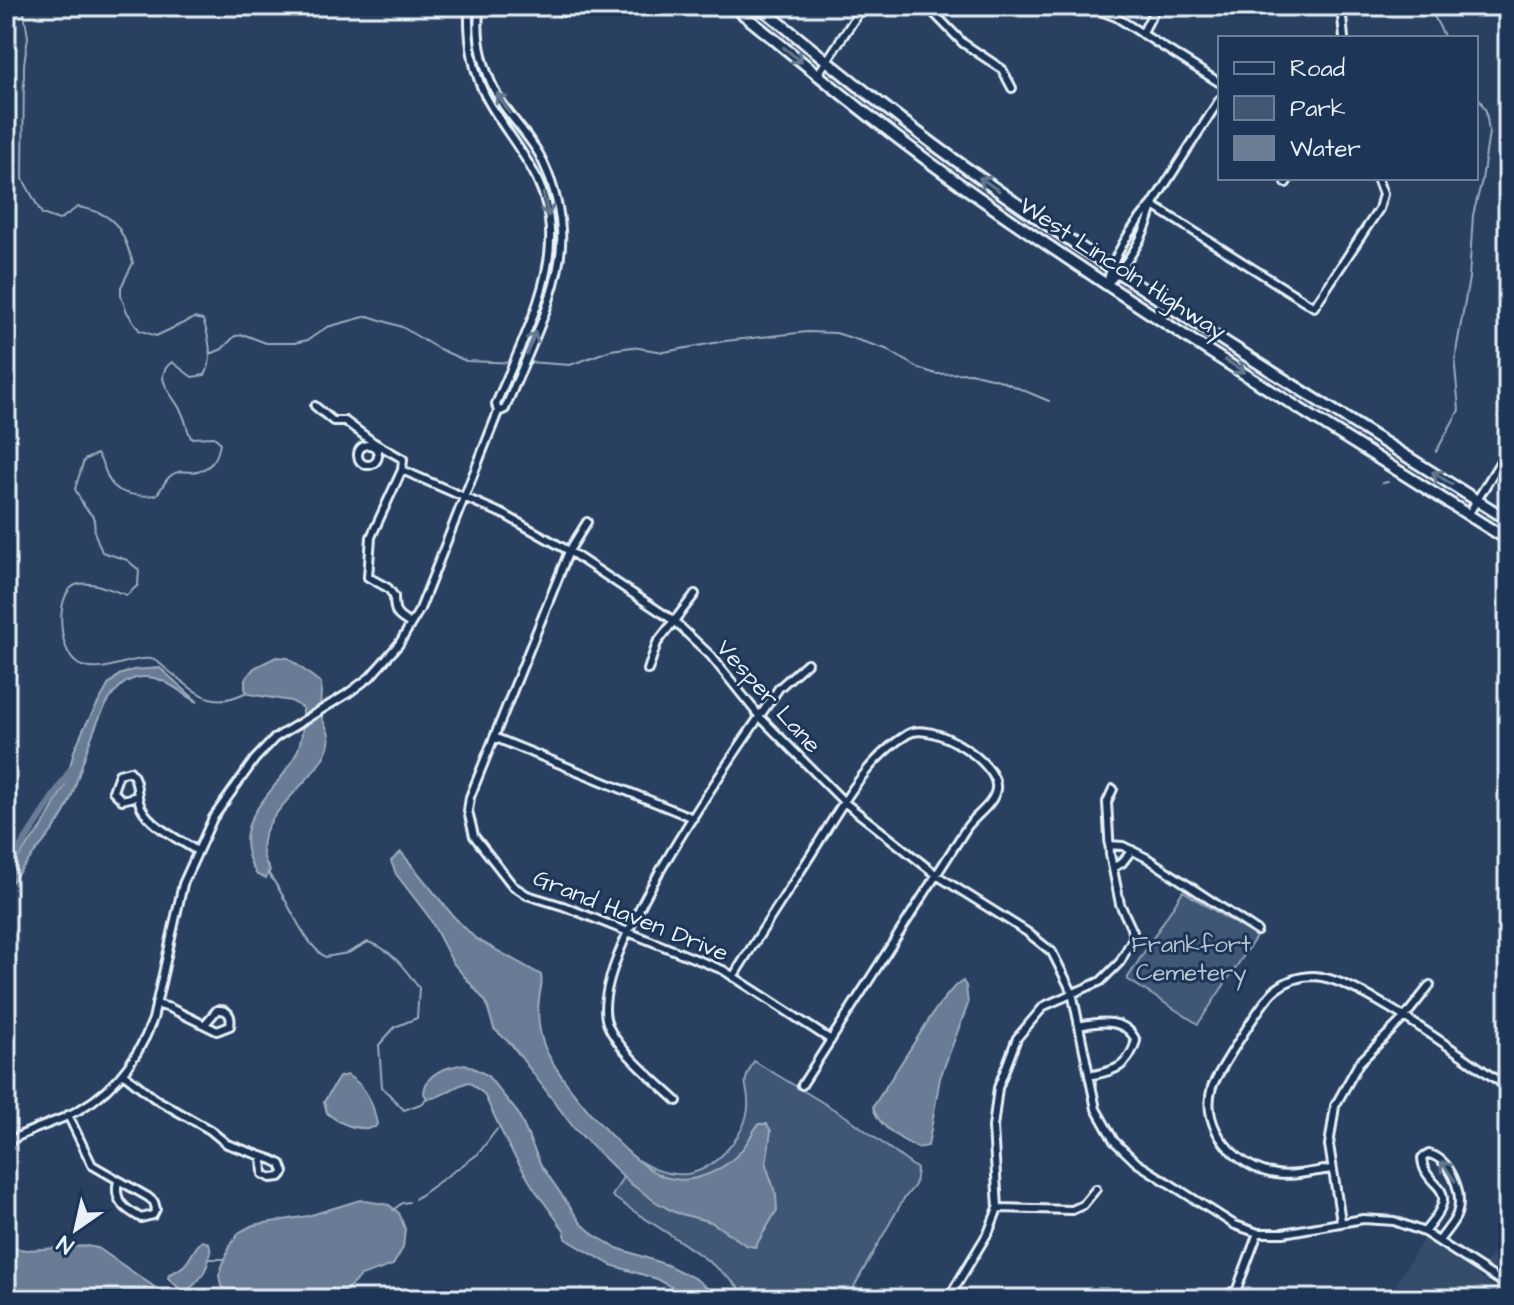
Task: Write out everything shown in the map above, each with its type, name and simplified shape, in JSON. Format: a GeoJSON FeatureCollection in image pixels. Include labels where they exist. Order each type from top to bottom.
{"type":"FeatureCollection","features":[{"type":"Feature","properties":{"kind":"main road","name":"West Lincoln Highway"},"geometry":{"type":"LineString","coordinates":[[733,6],[972,193],[1107,284],[1508,540]]}},
{"type":"Feature","properties":{"kind":"main road","name":"West Lincoln Highway"},"geometry":{"type":"LineString","coordinates":[[759,6],[981,179],[1120,272],[1508,520]]}},
{"type":"Feature","properties":{"kind":"street"},"geometry":{"type":"LineString","coordinates":[[6,1143],[68,1115],[103,1095],[124,1074],[146,1037],[183,884],[213,818],[255,759],[284,731],[370,677],[399,644],[411,624],[464,498],[498,412],[496,404],[545,278],[550,230],[547,207],[534,169],[493,109],[476,72],[469,31],[469,6]]}},
{"type":"Feature","properties":{"kind":"street"},"geometry":{"type":"LineString","coordinates":[[480,6],[480,39],[491,83],[539,155],[551,181],[561,233],[560,259],[550,296],[505,409],[498,412]]}},
{"type":"Feature","properties":{"kind":"street"},"geometry":{"type":"LineString","coordinates":[[818,74],[863,6]]}},
{"type":"Feature","properties":{"kind":"street"},"geometry":{"type":"LineString","coordinates":[[927,6],[963,43],[1002,69],[1012,88]]}},
{"type":"Feature","properties":{"kind":"street"},"geometry":{"type":"LineString","coordinates":[[1087,6],[1110,14],[1218,82]]}},
{"type":"Feature","properties":{"kind":"street"},"geometry":{"type":"LineString","coordinates":[[1142,34],[1155,9],[1160,6]]}},
{"type":"Feature","properties":{"kind":"street"},"geometry":{"type":"LineString","coordinates":[[1341,6],[1344,36]]}},
{"type":"Feature","properties":{"kind":"street"},"geometry":{"type":"LineString","coordinates":[[1107,284],[1111,266],[1218,102]]}},
{"type":"Feature","properties":{"kind":"street"},"geometry":{"type":"LineString","coordinates":[[1152,205],[1314,307],[1381,205],[1382,189],[1378,180]]}},
{"type":"Feature","properties":{"kind":"street"},"geometry":{"type":"LineString","coordinates":[[1107,284],[1120,272],[1148,222],[1152,205]]}},
{"type":"Feature","properties":{"kind":"street"},"geometry":{"type":"LineString","coordinates":[[315,406],[333,421],[345,421],[372,444],[403,459],[402,470],[371,537],[368,577],[388,588],[394,596],[397,617],[411,624]]}},
{"type":"Feature","properties":{"kind":"street"},"geometry":{"type":"LineString","coordinates":[[1468,515],[1508,449]]}},
{"type":"Feature","properties":{"kind":"street","name":"Vesper Lane"},"geometry":{"type":"LineString","coordinates":[[402,470],[505,515],[569,551],[674,621],[711,656],[760,717],[844,802],[888,839],[1052,952],[1072,992],[1096,1109],[1114,1141],[1137,1163],[1235,1225],[1258,1233]]}},
{"type":"Feature","properties":{"kind":"street","name":"Grand Haven Drive"},"geometry":{"type":"LineString","coordinates":[[587,522],[569,551],[470,797],[468,811],[474,836],[513,886],[527,895],[708,963],[831,1040]]}},
{"type":"Feature","properties":{"kind":"street"},"geometry":{"type":"LineString","coordinates":[[648,670],[657,643],[695,594]]}},
{"type":"Feature","properties":{"kind":"street"},"geometry":{"type":"LineString","coordinates":[[677,1101],[627,1053],[606,1021],[605,995],[647,891],[779,688],[807,663]]}},
{"type":"Feature","properties":{"kind":"street"},"geometry":{"type":"LineString","coordinates":[[733,977],[863,774],[907,735],[917,731],[937,732],[985,763],[996,779],[993,798],[967,827],[802,1085]]}},
{"type":"Feature","properties":{"kind":"street"},"geometry":{"type":"LineString","coordinates":[[496,738],[693,818]]}},
{"type":"Feature","properties":{"kind":"street"},"geometry":{"type":"LineString","coordinates":[[138,796],[122,800],[117,797],[113,791],[119,774],[130,771],[136,778],[139,804],[147,816],[197,851]]}},
{"type":"Feature","properties":{"kind":"street"},"geometry":{"type":"LineString","coordinates":[[948,1299],[989,1231],[998,1208],[993,1127],[998,1088],[1017,1038],[1044,1006],[1101,981],[1120,962],[1133,938],[1120,904],[1109,845],[1107,802],[1113,789]]}},
{"type":"Feature","properties":{"kind":"street"},"geometry":{"type":"LineString","coordinates":[[1109,845],[1123,846],[1163,868],[1257,931]]}},
{"type":"Feature","properties":{"kind":"street"},"geometry":{"type":"LineString","coordinates":[[1114,867],[1122,863],[1132,850]]}},
{"type":"Feature","properties":{"kind":"street"},"geometry":{"type":"LineString","coordinates":[[1331,1169],[1291,1175],[1275,1174],[1247,1164],[1225,1145],[1211,1116],[1213,1086],[1272,992],[1293,978],[1316,976],[1353,988],[1503,1084],[1508,1098]]}},
{"type":"Feature","properties":{"kind":"street"},"geometry":{"type":"LineString","coordinates":[[1341,1221],[1329,1145],[1335,1106],[1359,1063],[1404,1018],[1430,985]]}},
{"type":"Feature","properties":{"kind":"street"},"geometry":{"type":"LineString","coordinates":[[156,1004],[205,1024]]}},
{"type":"Feature","properties":{"kind":"street"},"geometry":{"type":"LineString","coordinates":[[1079,1026],[1096,1022],[1118,1024],[1134,1035],[1136,1041],[1121,1066],[1089,1076]]}},
{"type":"Feature","properties":{"kind":"street"},"geometry":{"type":"LineString","coordinates":[[124,1074],[154,1098],[210,1130],[227,1144],[262,1156]]}},
{"type":"Feature","properties":{"kind":"street"},"geometry":{"type":"LineString","coordinates":[[68,1115],[92,1165],[148,1197],[156,1209],[153,1215],[141,1218],[125,1210],[115,1191],[118,1181]]}},
{"type":"Feature","properties":{"kind":"street"},"geometry":{"type":"LineString","coordinates":[[1424,1232],[1435,1219],[1443,1196],[1422,1166],[1422,1158],[1429,1154],[1437,1156],[1456,1181],[1458,1198],[1457,1214],[1439,1241]]}},
{"type":"Feature","properties":{"kind":"street"},"geometry":{"type":"LineString","coordinates":[[998,1208],[1072,1210],[1083,1205],[1096,1189]]}},
{"type":"Feature","properties":{"kind":"street"},"geometry":{"type":"LineString","coordinates":[[1221,1299],[1237,1289],[1258,1233],[1283,1233],[1363,1219],[1394,1221],[1424,1232],[1508,1286]]}},
{"type":"Feature","properties":{"kind":"shaded area"},"geometry":{"type":"Polygon","coordinates":[[[1508,1230],[1508,1283],[1483,1267],[1508,1230]]]}},
{"type":"Feature","properties":{"kind":"shaded area"},"geometry":{"type":"Polygon","coordinates":[[[1425,1236],[1508,1299],[1401,1299],[1393,1290],[1425,1236]]]}},
{"type":"Feature","properties":{"kind":"green space","name":"Frankfort Cemetery"},"geometry":{"type":"Polygon","coordinates":[[[1183,891],[1256,937],[1198,1024],[1127,979],[1183,891]]]}},
{"type":"Feature","properties":{"kind":"green space"},"geometry":{"type":"Polygon","coordinates":[[[754,1061],[850,1119],[917,1169],[915,1185],[903,1200],[847,1299],[749,1299],[702,1256],[612,1196],[634,1158],[672,1174],[698,1171],[718,1159],[735,1140],[746,1119],[746,1082],[754,1061]]]}},
{"type":"Feature","properties":{"kind":"water"},"geometry":{"type":"Polygon","coordinates":[[[276,657],[288,658],[321,683],[321,711],[329,743],[323,758],[284,804],[264,836],[263,852],[270,870],[266,878],[257,875],[248,856],[246,839],[249,824],[297,752],[302,736],[303,708],[291,701],[249,694],[245,689],[245,679],[254,668],[276,657]]]}},
{"type":"Feature","properties":{"kind":"water"},"geometry":{"type":"Polygon","coordinates":[[[160,668],[198,702],[153,678],[136,678],[123,684],[101,714],[62,817],[6,890],[6,873],[42,827],[65,785],[84,728],[109,684],[119,675],[133,670],[160,668]]]}},
{"type":"Feature","properties":{"kind":"water"},"geometry":{"type":"Polygon","coordinates":[[[401,852],[475,938],[541,975],[539,1024],[545,1048],[553,1063],[595,1119],[646,1166],[673,1179],[703,1176],[731,1161],[759,1124],[767,1124],[771,1131],[766,1165],[776,1195],[777,1210],[755,1247],[746,1245],[711,1222],[674,1212],[656,1202],[631,1184],[574,1128],[511,1044],[494,1029],[486,1002],[453,963],[429,917],[396,874],[391,861],[401,852]]]}},
{"type":"Feature","properties":{"kind":"water"},"geometry":{"type":"Polygon","coordinates":[[[963,981],[968,1004],[940,1078],[928,1146],[918,1148],[885,1126],[873,1107],[937,1007],[963,981]]]}},
{"type":"Feature","properties":{"kind":"water"},"geometry":{"type":"Polygon","coordinates":[[[465,1064],[487,1075],[518,1113],[541,1165],[581,1223],[594,1235],[617,1248],[667,1265],[696,1279],[721,1299],[693,1299],[657,1279],[611,1265],[566,1239],[564,1230],[508,1145],[484,1094],[469,1082],[435,1098],[428,1099],[424,1094],[428,1080],[433,1076],[444,1069],[465,1064]]]}},
{"type":"Feature","properties":{"kind":"water"},"geometry":{"type":"Polygon","coordinates":[[[347,1075],[368,1095],[377,1124],[375,1127],[349,1126],[327,1113],[324,1102],[339,1077],[347,1075]]]}},
{"type":"Feature","properties":{"kind":"water"},"geometry":{"type":"Polygon","coordinates":[[[360,1200],[389,1205],[399,1213],[405,1229],[403,1248],[393,1265],[361,1276],[337,1299],[234,1299],[221,1286],[219,1275],[230,1245],[240,1232],[253,1225],[308,1216],[360,1200]]]}},
{"type":"Feature","properties":{"kind":"water"},"geometry":{"type":"Polygon","coordinates":[[[202,1241],[209,1243],[208,1264],[200,1279],[182,1291],[168,1278],[169,1274],[186,1263],[202,1241]]]}},
{"type":"Feature","properties":{"kind":"water"},"geometry":{"type":"Polygon","coordinates":[[[6,1247],[27,1250],[98,1248],[172,1299],[6,1299],[6,1247]]]}},
{"type":"Feature","properties":{"kind":"waterway"},"geometry":{"type":"LineString","coordinates":[[23,6],[28,37],[24,64],[23,179],[42,214],[59,220],[78,207],[101,214],[116,224],[133,263],[121,287],[121,296],[139,330],[156,336],[194,318],[203,320],[210,356],[205,375],[192,377],[172,362],[163,374],[166,387],[182,413],[191,438],[214,437],[220,442],[215,459],[208,466],[198,471],[174,474],[156,495],[120,491],[110,481],[97,454],[84,460],[75,489],[94,518],[95,534],[102,552],[127,560],[139,570],[138,585],[127,595],[91,584],[71,588],[62,608],[62,634],[66,647],[78,664],[87,667],[151,659],[186,685],[213,699],[223,700],[247,692]]}},
{"type":"Feature","properties":{"kind":"waterway"},"geometry":{"type":"LineString","coordinates":[[1429,6],[1444,36]]}},
{"type":"Feature","properties":{"kind":"waterway"},"geometry":{"type":"LineString","coordinates":[[1436,452],[1459,410],[1455,367],[1457,346],[1469,278],[1473,215],[1489,132],[1486,111],[1478,97]]}},
{"type":"Feature","properties":{"kind":"waterway"},"geometry":{"type":"LineString","coordinates":[[209,352],[222,349],[235,336],[245,335],[266,343],[308,340],[327,327],[368,316],[402,327],[466,361],[521,363]]}},
{"type":"Feature","properties":{"kind":"waterway"},"geometry":{"type":"LineString","coordinates":[[528,362],[570,365],[611,350],[632,347],[664,352],[725,341],[807,332],[836,333],[886,349],[918,368],[936,374],[970,373],[999,380],[1049,401]]}},
{"type":"Feature","properties":{"kind":"waterway"},"geometry":{"type":"LineString","coordinates":[[1382,483],[1388,482]]}},
{"type":"Feature","properties":{"kind":"waterway"},"geometry":{"type":"LineString","coordinates":[[6,870],[72,768]]}},
{"type":"Feature","properties":{"kind":"waterway"},"geometry":{"type":"LineString","coordinates":[[267,872],[308,940],[325,957],[348,953],[368,942],[391,955],[419,988],[417,1018],[395,1027],[379,1045],[382,1087],[404,1110],[423,1103],[427,1097]]}},
{"type":"Feature","properties":{"kind":"waterway"},"geometry":{"type":"LineString","coordinates":[[415,1199],[478,1154],[497,1129]]}},
{"type":"Feature","properties":{"kind":"waterway"},"geometry":{"type":"LineString","coordinates":[[393,1210],[409,1202]]}},
{"type":"Feature","properties":{"kind":"waterway"},"geometry":{"type":"LineString","coordinates":[[208,1259],[225,1259]]}},
{"type":"Feature","properties":{"kind":"waterway"},"geometry":{"type":"LineString","coordinates":[[170,1299],[178,1287]]}}]}
